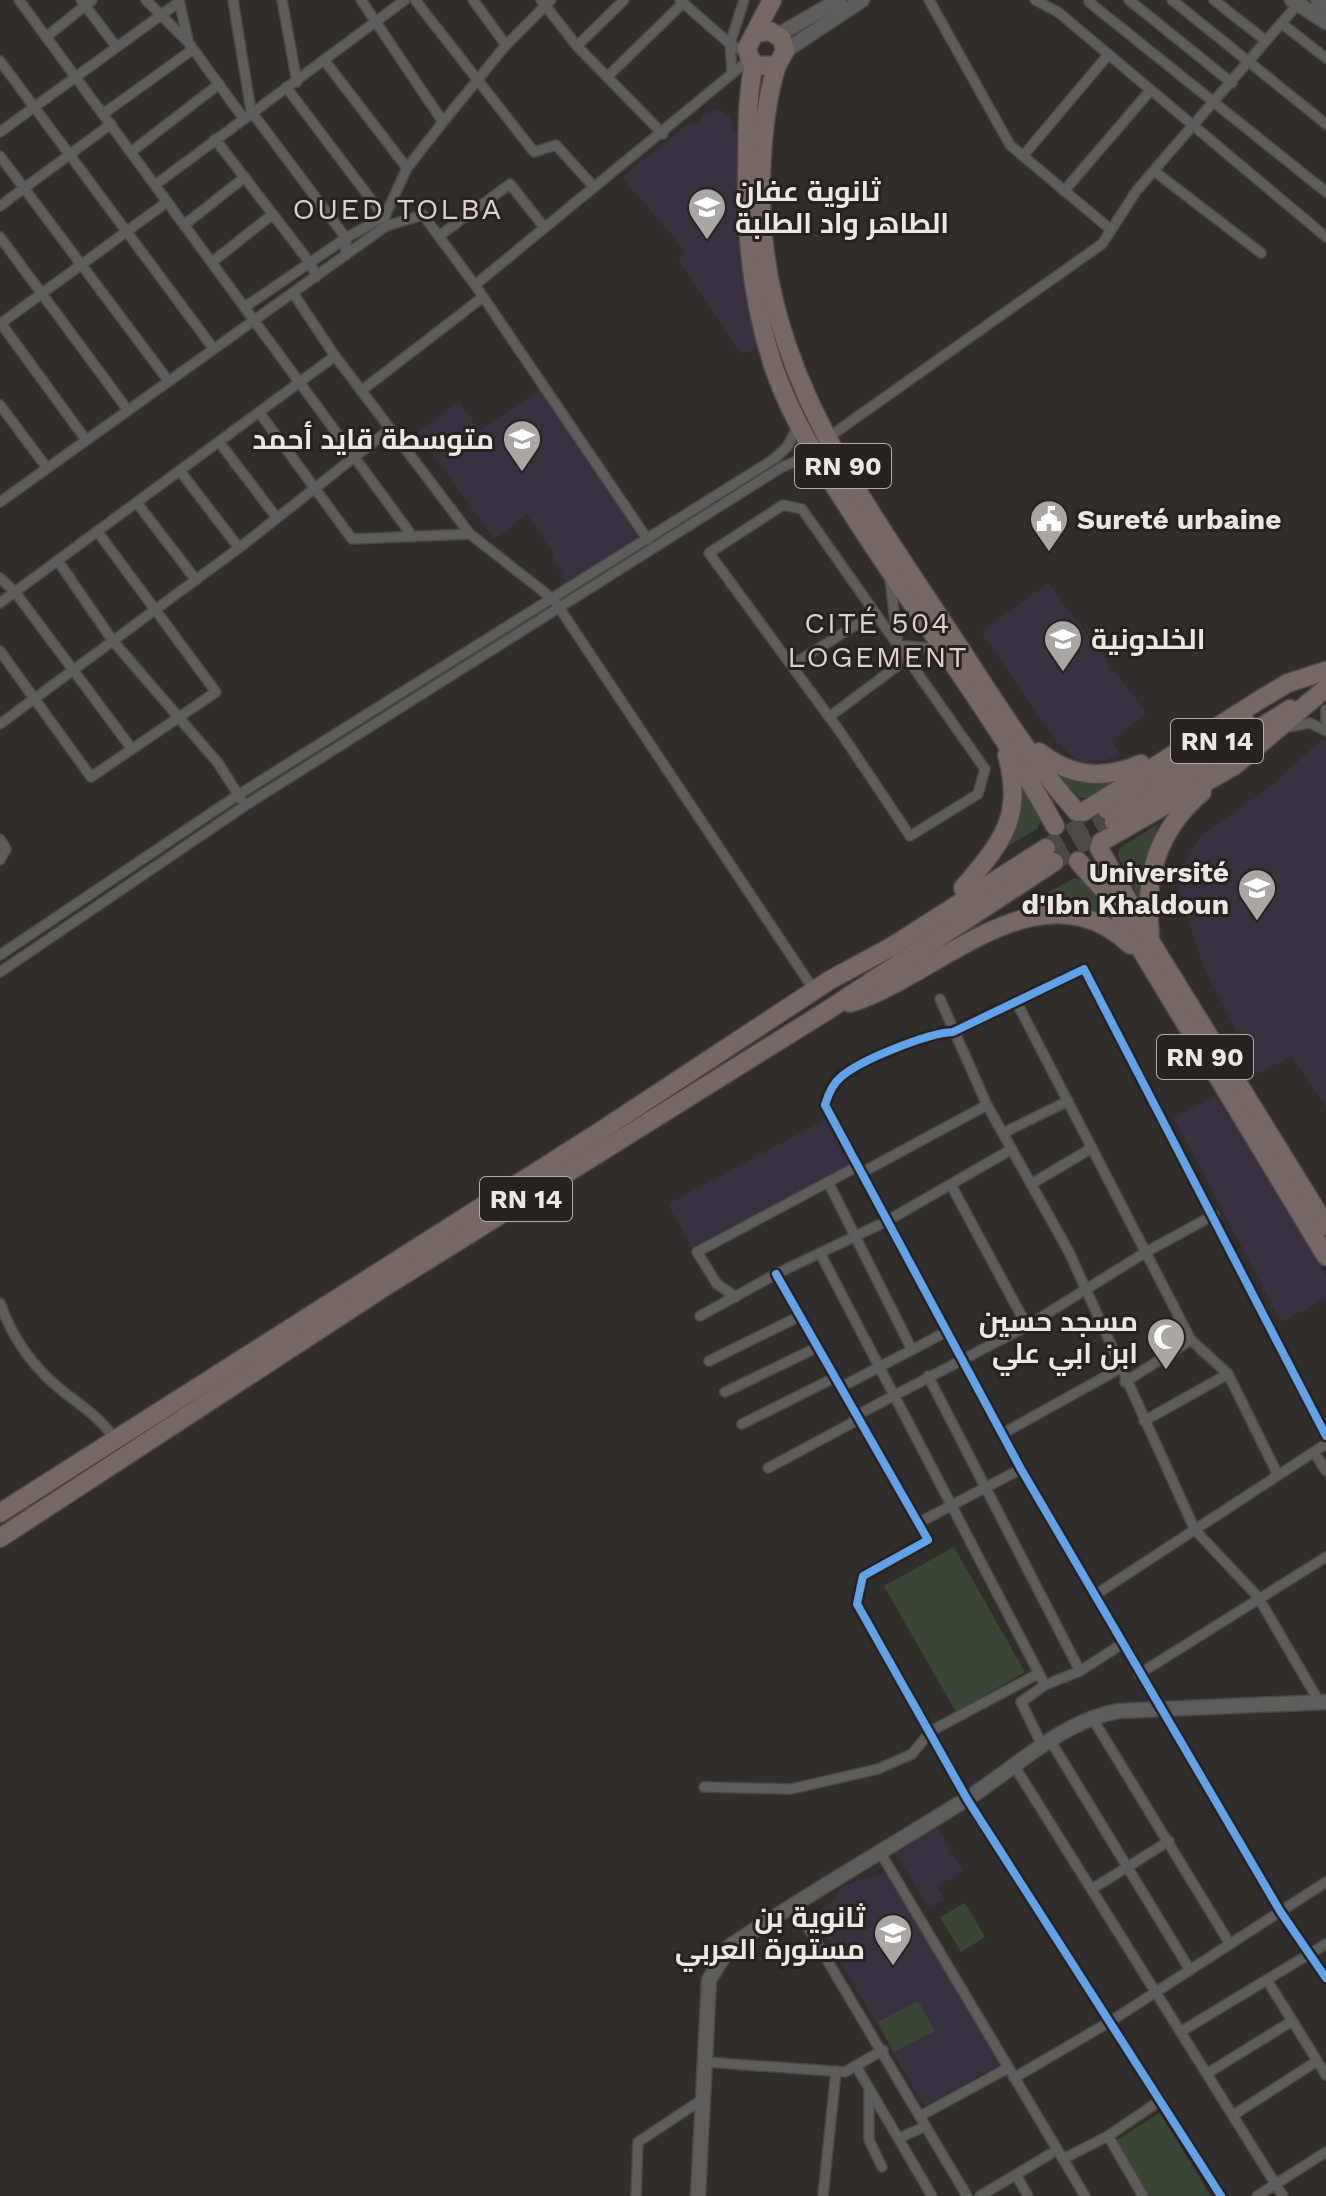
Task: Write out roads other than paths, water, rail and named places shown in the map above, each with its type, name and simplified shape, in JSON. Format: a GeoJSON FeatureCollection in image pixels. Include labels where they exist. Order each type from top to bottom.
{"type":"FeatureCollection","features":[{"type":"Feature","properties":{"kind":"highway","name":"RN 90"},"geometry":{"type":"LineString","coordinates":[[772,0],[774,43]]}},
{"type":"Feature","properties":{"kind":"highway","name":"RN 90"},"geometry":{"type":"LineString","coordinates":[[780,0],[761,150],[762,237],[767,276],[788,354],[826,439],[1010,736],[1052,842]]}},
{"type":"Feature","properties":{"kind":"highway"},"geometry":{"type":"LineString","coordinates":[[749,42],[774,43],[763,68],[751,59],[749,42]]}},
{"type":"Feature","properties":{"kind":"highway","name":"RN 90"},"geometry":{"type":"LineString","coordinates":[[751,59],[747,197],[755,300],[775,370],[798,426],[941,649],[1010,736],[1080,812]]}},
{"type":"Feature","properties":{"kind":"highway"},"geometry":{"type":"LineString","coordinates":[[830,980],[963,888],[1052,842],[1064,816],[1080,812],[1288,683],[1326,679]]}},
{"type":"Feature","properties":{"kind":"highway"},"geometry":{"type":"LineString","coordinates":[[828,1010],[860,1000],[917,974],[1006,923],[1028,916],[1077,915],[1147,950],[1148,894],[1162,841],[1188,805],[1278,732],[1326,679]]}},
{"type":"Feature","properties":{"kind":"highway","name":"RN 14"},"geometry":{"type":"LineString","coordinates":[[1110,816],[1326,679]]}},
{"type":"Feature","properties":{"kind":"highway"},"geometry":{"type":"LineString","coordinates":[[1010,736],[1055,765],[1093,775],[1129,769],[1208,731]]}},
{"type":"Feature","properties":{"kind":"highway"},"geometry":{"type":"LineString","coordinates":[[963,888],[1006,835],[1014,788],[1010,736]]}},
{"type":"Feature","properties":{"kind":"highway"},"geometry":{"type":"LineString","coordinates":[[828,1010],[925,959],[1076,861],[1091,857],[1100,845],[1234,766]]}},
{"type":"Feature","properties":{"kind":"highway"},"geometry":{"type":"LineString","coordinates":[[1080,812],[1096,821],[1100,845]]}},
{"type":"Feature","properties":{"kind":"highway"},"geometry":{"type":"LineString","coordinates":[[1052,842],[1058,852],[1076,861]]}},
{"type":"Feature","properties":{"kind":"highway","name":"RN 14"},"geometry":{"type":"LineString","coordinates":[[0,1538],[583,1142],[814,990],[878,955],[1052,842]]}},
{"type":"Feature","properties":{"kind":"highway","name":"RN 14"},"geometry":{"type":"LineString","coordinates":[[0,1513],[115,1439],[342,1306],[386,1286],[828,1010],[1052,842]]}},
{"type":"Feature","properties":{"kind":"highway","name":"RN 90"},"geometry":{"type":"LineString","coordinates":[[1100,845],[1147,950],[1326,1256]]}},
{"type":"Feature","properties":{"kind":"highway","name":"RN 90"},"geometry":{"type":"LineString","coordinates":[[1076,861],[1108,895],[1147,950],[1326,1226]]}},
{"type":"Feature","properties":{"kind":"street"},"geometry":{"type":"LineString","coordinates":[[19,0],[413,537]]}},
{"type":"Feature","properties":{"kind":"street"},"geometry":{"type":"LineString","coordinates":[[146,0],[190,46],[346,238],[346,255]]}},
{"type":"Feature","properties":{"kind":"street"},"geometry":{"type":"LineString","coordinates":[[233,0],[247,115]]}},
{"type":"Feature","properties":{"kind":"street"},"geometry":{"type":"LineString","coordinates":[[282,0],[297,82]]}},
{"type":"Feature","properties":{"kind":"street"},"geometry":{"type":"LineString","coordinates":[[361,0],[443,122]]}},
{"type":"Feature","properties":{"kind":"street"},"geometry":{"type":"LineString","coordinates":[[155,185],[405,0]]}},
{"type":"Feature","properties":{"kind":"street"},"geometry":{"type":"LineString","coordinates":[[415,0],[534,152],[556,145],[594,187]]}},
{"type":"Feature","properties":{"kind":"street"},"geometry":{"type":"LineString","coordinates":[[473,0],[506,45]]}},
{"type":"Feature","properties":{"kind":"street"},"geometry":{"type":"LineString","coordinates":[[577,46],[624,0]]}},
{"type":"Feature","properties":{"kind":"street"},"geometry":{"type":"LineString","coordinates":[[774,43],[839,0]]}},
{"type":"Feature","properties":{"kind":"street"},"geometry":{"type":"LineString","coordinates":[[774,43],[862,0]]}},
{"type":"Feature","properties":{"kind":"street"},"geometry":{"type":"LineString","coordinates":[[929,0],[1010,145],[1110,229]]}},
{"type":"Feature","properties":{"kind":"street"},"geometry":{"type":"LineString","coordinates":[[1035,0],[1058,12],[1149,92],[1326,237]]}},
{"type":"Feature","properties":{"kind":"street"},"geometry":{"type":"LineString","coordinates":[[1091,0],[1089,2],[1326,192]]}},
{"type":"Feature","properties":{"kind":"street"},"geometry":{"type":"LineString","coordinates":[[1129,0],[1232,83]]}},
{"type":"Feature","properties":{"kind":"street"},"geometry":{"type":"LineString","coordinates":[[1172,0],[1326,124]]}},
{"type":"Feature","properties":{"kind":"street"},"geometry":{"type":"LineString","coordinates":[[1214,0],[1266,41]]}},
{"type":"Feature","properties":{"kind":"street"},"geometry":{"type":"LineString","coordinates":[[1318,0],[1326,6]]}},
{"type":"Feature","properties":{"kind":"street"},"geometry":{"type":"LineString","coordinates":[[0,132],[179,1],[190,46]]}},
{"type":"Feature","properties":{"kind":"street"},"geometry":{"type":"LineString","coordinates":[[46,37],[86,2],[115,45]]}},
{"type":"Feature","properties":{"kind":"street"},"geometry":{"type":"LineString","coordinates":[[2,497],[47,468],[167,379],[256,321],[346,255],[385,221],[407,168],[476,80],[546,2],[577,46],[663,134]]}},
{"type":"Feature","properties":{"kind":"street"},"geometry":{"type":"LineString","coordinates":[[475,285],[663,134],[732,71],[751,59],[681,2],[607,77]]}},
{"type":"Feature","properties":{"kind":"street"},"geometry":{"type":"LineString","coordinates":[[732,71],[730,44],[741,2]]}},
{"type":"Feature","properties":{"kind":"street"},"geometry":{"type":"LineString","coordinates":[[826,439],[1102,244],[1110,229],[1191,124],[1232,83],[1295,2],[1326,22]]}},
{"type":"Feature","properties":{"kind":"street"},"geometry":{"type":"LineString","coordinates":[[1281,23],[1326,58]]}},
{"type":"Feature","properties":{"kind":"street"},"geometry":{"type":"LineString","coordinates":[[103,114],[190,46]]}},
{"type":"Feature","properties":{"kind":"street"},"geometry":{"type":"LineString","coordinates":[[1023,156],[1108,55]]}},
{"type":"Feature","properties":{"kind":"street"},"geometry":{"type":"LineString","coordinates":[[324,60],[407,168]]}},
{"type":"Feature","properties":{"kind":"street"},"geometry":{"type":"LineString","coordinates":[[0,61],[213,348]]}},
{"type":"Feature","properties":{"kind":"street"},"geometry":{"type":"LineString","coordinates":[[131,152],[219,84]]}},
{"type":"Feature","properties":{"kind":"street"},"geometry":{"type":"LineString","coordinates":[[286,87],[385,221]]}},
{"type":"Feature","properties":{"kind":"street"},"geometry":{"type":"LineString","coordinates":[[1064,191],[1149,92]]}},
{"type":"Feature","properties":{"kind":"street"},"geometry":{"type":"LineString","coordinates":[[0,206],[111,124]]}},
{"type":"Feature","properties":{"kind":"street"},"geometry":{"type":"LineString","coordinates":[[215,139],[311,264],[316,277]]}},
{"type":"Feature","properties":{"kind":"street"},"geometry":{"type":"LineString","coordinates":[[0,156],[167,379]]}},
{"type":"Feature","properties":{"kind":"street"},"geometry":{"type":"LineString","coordinates":[[1154,171],[1261,253]]}},
{"type":"Feature","properties":{"kind":"street"},"geometry":{"type":"LineString","coordinates":[[184,225],[245,177]]}},
{"type":"Feature","properties":{"kind":"street"},"geometry":{"type":"LineString","coordinates":[[439,236],[510,184],[544,227]]}},
{"type":"Feature","properties":{"kind":"street"},"geometry":{"type":"LineString","coordinates":[[86,440],[0,323],[167,202]]}},
{"type":"Feature","properties":{"kind":"street"},"geometry":{"type":"LineString","coordinates":[[212,262],[273,214]]}},
{"type":"Feature","properties":{"kind":"street"},"geometry":{"type":"LineString","coordinates":[[245,307],[346,238],[385,221],[423,215],[475,285],[648,540]]}},
{"type":"Feature","properties":{"kind":"street"},"geometry":{"type":"LineString","coordinates":[[0,237],[127,409]]}},
{"type":"Feature","properties":{"kind":"street"},"geometry":{"type":"LineString","coordinates":[[293,293],[335,356],[470,534],[554,600],[814,990]]}},
{"type":"Feature","properties":{"kind":"street"},"geometry":{"type":"LineString","coordinates":[[361,391],[483,297]]}},
{"type":"Feature","properties":{"kind":"street"},"geometry":{"type":"LineString","coordinates":[[0,603],[335,356]]}},
{"type":"Feature","properties":{"kind":"street"},"geometry":{"type":"LineString","coordinates":[[0,405],[47,468]]}},
{"type":"Feature","properties":{"kind":"street"},"geometry":{"type":"LineString","coordinates":[[259,412],[352,539],[470,534]]}},
{"type":"Feature","properties":{"kind":"street"},"geometry":{"type":"LineString","coordinates":[[0,955],[238,795],[554,600],[779,455],[798,426]]}},
{"type":"Feature","properties":{"kind":"street"},"geometry":{"type":"LineString","coordinates":[[0,724],[239,548],[390,429]]}},
{"type":"Feature","properties":{"kind":"street"},"geometry":{"type":"LineString","coordinates":[[219,442],[277,518]]}},
{"type":"Feature","properties":{"kind":"street"},"geometry":{"type":"LineString","coordinates":[[0,972],[246,805],[560,610],[787,464],[805,460],[822,464]]}},
{"type":"Feature","properties":{"kind":"street"},"geometry":{"type":"LineString","coordinates":[[180,471],[239,548]]}},
{"type":"Feature","properties":{"kind":"street"},"geometry":{"type":"LineString","coordinates":[[137,503],[196,580]]}},
{"type":"Feature","properties":{"kind":"street"},"geometry":{"type":"LineString","coordinates":[[783,505],[802,509],[875,613],[985,769],[978,794],[910,836],[829,717],[709,553],[783,505]]}},
{"type":"Feature","properties":{"kind":"street"},"geometry":{"type":"LineString","coordinates":[[0,651],[91,777],[216,692],[97,531]]}},
{"type":"Feature","properties":{"kind":"street"},"geometry":{"type":"LineString","coordinates":[[58,561],[113,641],[218,763],[246,805]]}},
{"type":"Feature","properties":{"kind":"street"},"geometry":{"type":"LineString","coordinates":[[829,717],[896,667],[898,645],[889,569]]}},
{"type":"Feature","properties":{"kind":"street"},"geometry":{"type":"LineString","coordinates":[[0,578],[15,592],[132,749]]}},
{"type":"Feature","properties":{"kind":"street"},"geometry":{"type":"LineString","coordinates":[[792,665],[875,613]]}},
{"type":"Feature","properties":{"kind":"street"},"geometry":{"type":"LineString","coordinates":[[898,645],[941,649]]}},
{"type":"Feature","properties":{"kind":"street"},"geometry":{"type":"LineString","coordinates":[[1326,710],[1326,721]]}},
{"type":"Feature","properties":{"kind":"street"},"geometry":{"type":"LineString","coordinates":[[358,719],[364,729]]}},
{"type":"Feature","properties":{"kind":"street"},"geometry":{"type":"LineString","coordinates":[[1278,732],[1295,723],[1310,723],[1326,731]]}},
{"type":"Feature","properties":{"kind":"street"},"geometry":{"type":"LineString","coordinates":[[0,839],[6,849],[0,860]]}},
{"type":"Feature","properties":{"kind":"street"},"geometry":{"type":"LineString","coordinates":[[111,881],[119,892]]}},
{"type":"Feature","properties":{"kind":"street"},"geometry":{"type":"LineString","coordinates":[[1326,1436],[1084,969],[953,1032],[930,1033],[841,1076],[829,1091],[825,1105],[1021,1469],[1280,1911],[1326,1978]]}},
{"type":"Feature","properties":{"kind":"street"},"geometry":{"type":"LineString","coordinates":[[698,2196],[709,1980],[730,1946],[967,1799],[1046,1742],[1091,1716],[1161,1709],[1323,1702],[1258,1597],[1195,1530],[1083,1291],[1069,1252],[987,1105],[940,999]]}},
{"type":"Feature","properties":{"kind":"street"},"geometry":{"type":"LineString","coordinates":[[1017,1003],[1191,1340],[1228,1374],[1278,1475]]}},
{"type":"Feature","properties":{"kind":"street"},"geometry":{"type":"LineString","coordinates":[[1003,1133],[1068,1101]]}},
{"type":"Feature","properties":{"kind":"street"},"geometry":{"type":"LineString","coordinates":[[736,1297],[717,1284],[697,1252],[828,1182],[860,1170],[987,1105]]}},
{"type":"Feature","properties":{"kind":"street"},"geometry":{"type":"LineString","coordinates":[[1031,1184],[1092,1148]]}},
{"type":"Feature","properties":{"kind":"street"},"geometry":{"type":"LineString","coordinates":[[700,1316],[776,1274],[887,1221],[1012,1149]]}},
{"type":"Feature","properties":{"kind":"street"},"geometry":{"type":"LineString","coordinates":[[828,1182],[853,1238],[912,1350]]}},
{"type":"Feature","properties":{"kind":"street"},"geometry":{"type":"LineString","coordinates":[[951,1185],[1027,1326]]}},
{"type":"Feature","properties":{"kind":"street"},"geometry":{"type":"LineString","coordinates":[[768,1468],[852,1423],[857,1415],[928,1376],[1027,1326],[1146,1252],[1214,1215]]}},
{"type":"Feature","properties":{"kind":"street"},"geometry":{"type":"LineString","coordinates":[[820,1253],[1045,1685]]}},
{"type":"Feature","properties":{"kind":"street"},"geometry":{"type":"LineString","coordinates":[[776,1274],[928,1540],[863,1576],[857,1604],[967,1799],[1221,2196]]}},
{"type":"Feature","properties":{"kind":"street"},"geometry":{"type":"LineString","coordinates":[[0,1303],[19,1343],[39,1369],[91,1412],[115,1439]]}},
{"type":"Feature","properties":{"kind":"street"},"geometry":{"type":"LineString","coordinates":[[709,1361],[800,1316]]}},
{"type":"Feature","properties":{"kind":"street"},"geometry":{"type":"LineString","coordinates":[[742,1424],[878,1367],[946,1332]]}},
{"type":"Feature","properties":{"kind":"street"},"geometry":{"type":"LineString","coordinates":[[1125,1382],[1191,1340]]}},
{"type":"Feature","properties":{"kind":"street"},"geometry":{"type":"LineString","coordinates":[[725,1392],[818,1347]]}},
{"type":"Feature","properties":{"kind":"street"},"geometry":{"type":"LineString","coordinates":[[1002,1434],[1119,1369]]}},
{"type":"Feature","properties":{"kind":"street"},"geometry":{"type":"LineString","coordinates":[[1144,1421],[1228,1374]]}},
{"type":"Feature","properties":{"kind":"street"},"geometry":{"type":"LineString","coordinates":[[928,1376],[1080,1671]]}},
{"type":"Feature","properties":{"kind":"street"},"geometry":{"type":"LineString","coordinates":[[1095,1595],[1326,1444]]}},
{"type":"Feature","properties":{"kind":"street"},"geometry":{"type":"LineString","coordinates":[[1314,1452],[1326,1471]]}},
{"type":"Feature","properties":{"kind":"street"},"geometry":{"type":"LineString","coordinates":[[918,1523],[1021,1469]]}},
{"type":"Feature","properties":{"kind":"street"},"geometry":{"type":"LineString","coordinates":[[1139,1674],[1326,1557]]}},
{"type":"Feature","properties":{"kind":"street"},"geometry":{"type":"LineString","coordinates":[[1122,1644],[1080,1671],[1045,1685],[1021,1702],[1128,1864],[1190,1970]]}},
{"type":"Feature","properties":{"kind":"street"},"geometry":{"type":"LineString","coordinates":[[704,1787],[791,1789],[878,1769],[912,1754],[931,1731],[1038,1674]]}},
{"type":"Feature","properties":{"kind":"street"},"geometry":{"type":"LineString","coordinates":[[1091,1716],[1230,1944]]}},
{"type":"Feature","properties":{"kind":"street"},"geometry":{"type":"LineString","coordinates":[[1015,1767],[1235,2114],[1283,2196]]}},
{"type":"Feature","properties":{"kind":"street"},"geometry":{"type":"LineString","coordinates":[[1092,1889],[1169,1841]]}},
{"type":"Feature","properties":{"kind":"street"},"geometry":{"type":"LineString","coordinates":[[880,1852],[1085,2196]]}},
{"type":"Feature","properties":{"kind":"street"},"geometry":{"type":"LineString","coordinates":[[1014,2078],[1111,2021],[1326,1882]]}},
{"type":"Feature","properties":{"kind":"street"},"geometry":{"type":"LineString","coordinates":[[795,1906],[967,2196]]}},
{"type":"Feature","properties":{"kind":"street"},"geometry":{"type":"LineString","coordinates":[[1182,2031],[1326,1944]]}},
{"type":"Feature","properties":{"kind":"street"},"geometry":{"type":"LineString","coordinates":[[1267,1980],[1326,2075]]}},
{"type":"Feature","properties":{"kind":"street"},"geometry":{"type":"LineString","coordinates":[[1208,2073],[1292,2021]]}},
{"type":"Feature","properties":{"kind":"street"},"geometry":{"type":"LineString","coordinates":[[705,2062],[845,2072],[883,2050]]}},
{"type":"Feature","properties":{"kind":"street"},"geometry":{"type":"LineString","coordinates":[[1235,2114],[1317,2061]]}},
{"type":"Feature","properties":{"kind":"street"},"geometry":{"type":"LineString","coordinates":[[856,2066],[932,2196]]}},
{"type":"Feature","properties":{"kind":"street"},"geometry":{"type":"LineString","coordinates":[[920,2116],[1008,2068]]}},
{"type":"Feature","properties":{"kind":"street"},"geometry":{"type":"LineString","coordinates":[[823,2196],[836,2071]]}},
{"type":"Feature","properties":{"kind":"street"},"geometry":{"type":"LineString","coordinates":[[869,2088],[869,2140],[882,2167]]}},
{"type":"Feature","properties":{"kind":"street"},"geometry":{"type":"LineString","coordinates":[[636,2196],[638,2142],[703,2099]]}},
{"type":"Feature","properties":{"kind":"street"},"geometry":{"type":"LineString","coordinates":[[1063,2159],[1108,2136],[1161,2100]]}},
{"type":"Feature","properties":{"kind":"street"},"geometry":{"type":"LineString","coordinates":[[899,2138],[924,2127]]}},
{"type":"Feature","properties":{"kind":"street"},"geometry":{"type":"LineString","coordinates":[[1108,2136],[1143,2196]]}},
{"type":"Feature","properties":{"kind":"street"},"geometry":{"type":"LineString","coordinates":[[980,2196],[1057,2150]]}},
{"type":"Feature","properties":{"kind":"street"},"geometry":{"type":"LineString","coordinates":[[1257,2196],[1326,2152]]}},
{"type":"Feature","properties":{"kind":"street"},"geometry":{"type":"LineString","coordinates":[[1016,2175],[1028,2196]]}},
{"type":"Feature","properties":{"kind":"tunnel"},"geometry":{"type":"LineString","coordinates":[[1046,848],[1107,810]]}},
{"type":"Feature","properties":{"kind":"tunnel"},"geometry":{"type":"LineString","coordinates":[[1054,862],[1114,822]]}},
{"type":"Feature","properties":{"kind":"place","name":"ثانوية عفان الطاهر واد الطلبة"},"geometry":{"type":"Point","coordinates":[707,241]}},
{"type":"Feature","properties":{"kind":"place","name":"متوسطة قايد أحمد"},"geometry":{"type":"Point","coordinates":[522,473]}},
{"type":"Feature","properties":{"kind":"place","name":"Sureté urbaine"},"geometry":{"type":"Point","coordinates":[1049,553]}},
{"type":"Feature","properties":{"kind":"place","name":"الخلدونية"},"geometry":{"type":"Point","coordinates":[1063,673]}},
{"type":"Feature","properties":{"kind":"place","name":"Université d'Ibn Khaldoun"},"geometry":{"type":"Point","coordinates":[1257,922]}},
{"type":"Feature","properties":{"kind":"place","name":"مسجد حسين ابن ابي علي"},"geometry":{"type":"Point","coordinates":[1166,1371]}},
{"type":"Feature","properties":{"kind":"place","name":"ثانوية بن مستورة العربي"},"geometry":{"type":"Point","coordinates":[893,1967]}},
{"type":"Feature","properties":{"kind":"district","name":"OUED TOLBA"},"geometry":{"type":"Point","coordinates":[398,208]}},
{"type":"Feature","properties":{"kind":"district","name":"CITÉ 504 LOGEMENT"},"geometry":{"type":"Point","coordinates":[878,639]}}]}
